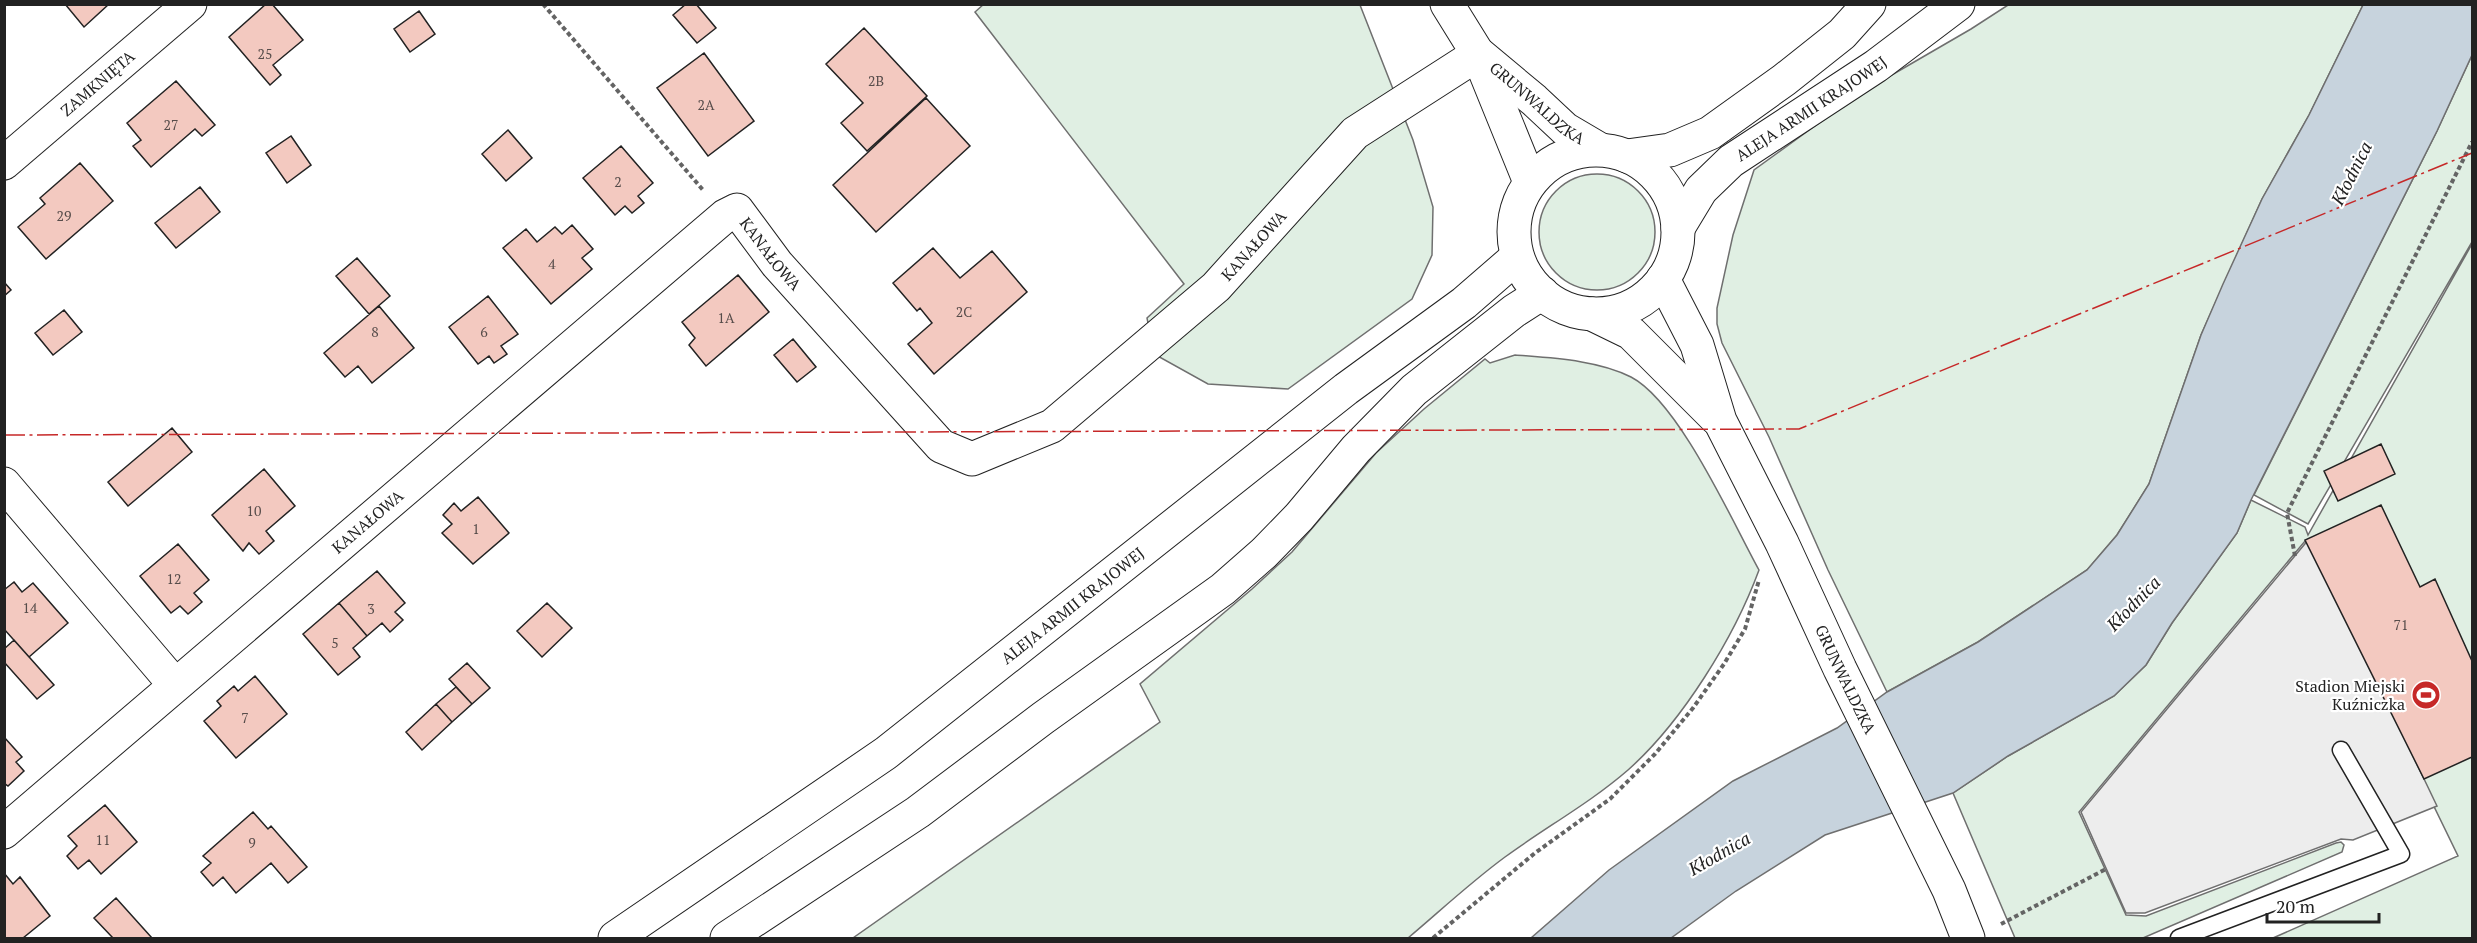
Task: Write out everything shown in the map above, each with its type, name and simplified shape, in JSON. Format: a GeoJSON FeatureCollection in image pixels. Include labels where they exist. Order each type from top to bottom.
{"type":"FeatureCollection","features":[{"type":"Feature","properties":{"kind":"street","name":"ZAMKNIĘTA"},"geometry":{"type":"LineString","coordinates":[[4,163],[190,4]]}},
{"type":"Feature","properties":{"kind":"street","name":"GRUNWALDZKA"},"geometry":{"type":"LineString","coordinates":[[1447,4],[1478,54],[1530,182]]}},
{"type":"Feature","properties":{"kind":"street","name":"ALEJA ARMII KRAJOWEJ"},"geometry":{"type":"LineString","coordinates":[[1613,152],[1651,171],[1664,184],[1672,201],[1678,228],[1675,254],[1663,279],[1644,298],[1619,311],[1592,314],[1565,308],[1542,294],[1527,277],[1517,257],[1513,231],[1517,205],[1530,182],[1548,164],[1571,153],[1670,150],[1710,132],[1784,80],[1834,40],[1869,4]]}},
{"type":"Feature","properties":{"kind":"street","name":"ALEJA ARMII KRAJOWEJ"},"geometry":{"type":"LineString","coordinates":[[1678,228],[1701,190],[1731,160],[1876,66],[1958,4]]}},
{"type":"Feature","properties":{"kind":"street","name":"KANAŁOWA"},"geometry":{"type":"LineString","coordinates":[[4,832],[725,216],[737,210],[777,264],[941,446],[972,459],[1052,426],[1216,288],[1355,133],[1478,54]]}},
{"type":"Feature","properties":{"kind":"street","name":"GRUNWALDZKA"},"geometry":{"type":"LineString","coordinates":[[1478,54],[1565,129],[1613,152]]}},
{"type":"Feature","properties":{"kind":"street","name":"ALEJA ARMII KRAJOWEJ"},"geometry":{"type":"LineString","coordinates":[[615,939],[886,753],[1346,389],[1464,303],[1517,257]]}},
{"type":"Feature","properties":{"kind":"street","name":"GRUNWALDZKA"},"geometry":{"type":"LineString","coordinates":[[1663,279],[1696,345],[1720,421],[1782,543],[1840,669],[1949,890],[1968,939]]}},
{"type":"Feature","properties":{"kind":"street"},"geometry":{"type":"LineString","coordinates":[[727,939],[918,812],[1043,718],[1223,589],[1264,553],[1299,517],[1356,449],[1414,390],[1514,311],[1542,294]]}},
{"type":"Feature","properties":{"kind":"street","name":"GRUNWALDZKA"},"geometry":{"type":"LineString","coordinates":[[1592,314],[1631,333],[1720,421]]}},
{"type":"Feature","properties":{"kind":"street"},"geometry":{"type":"LineString","coordinates":[[4,484],[175,685]]}},
{"type":"Feature","properties":{"kind":"lane"},"geometry":{"type":"LineString","coordinates":[[2179,939],[2401,854],[2341,750]]}},
{"type":"Feature","properties":{"kind":"path"},"geometry":{"type":"LineString","coordinates":[[543,4],[725,216]]}},
{"type":"Feature","properties":{"kind":"path"},"geometry":{"type":"LineString","coordinates":[[2295,556],[2287,513],[2472,142]]}},
{"type":"Feature","properties":{"kind":"path"},"geometry":{"type":"LineString","coordinates":[[1433,939],[1535,853],[1610,799],[1654,754],[1693,708],[1724,663],[1744,629],[1764,561],[1776,545],[1782,543]]}},
{"type":"Feature","properties":{"kind":"path"},"geometry":{"type":"LineString","coordinates":[[2000,925],[2106,869]]}},
{"type":"Feature","properties":{"kind":"green space"},"geometry":{"type":"Polygon","coordinates":[[[984,4],[1360,5],[1413,140],[1433,207],[1432,255],[1412,299],[1288,389],[1208,384],[1154,354],[1147,318],[1184,284],[975,12],[984,4]]]}},
{"type":"Feature","properties":{"kind":"green space"},"geometry":{"type":"Polygon","coordinates":[[[2008,5],[2363,5],[2309,115],[2262,199],[2201,335],[2149,484],[2117,535],[2087,570],[1978,642],[1887,692],[1828,570],[1769,437],[1722,343],[1717,324],[1717,308],[1733,235],[1754,170],[1859,94],[2008,5]]]}},
{"type":"Feature","properties":{"kind":"green space"},"geometry":{"type":"Polygon","coordinates":[[[2472,55],[2472,242],[2308,524],[2254,495],[2437,131],[2472,55]]]}},
{"type":"Feature","properties":{"kind":"green space"},"geometry":{"type":"Polygon","coordinates":[[[1597,174],[1619,178],[1638,191],[1651,210],[1655,232],[1651,254],[1638,273],[1619,286],[1597,290],[1575,286],[1556,273],[1543,254],[1539,232],[1543,210],[1556,191],[1575,178],[1597,174]]]}},
{"type":"Feature","properties":{"kind":"green space"},"geometry":{"type":"Polygon","coordinates":[[[2472,244],[2472,938],[2273,938],[2458,856],[2305,541],[2079,812],[2126,915],[2146,916],[2336,843],[2341,842],[2344,845],[2342,852],[2143,938],[2015,938],[1953,793],[2008,756],[2114,696],[2146,665],[2172,623],[2237,533],[2251,500],[2305,527],[2308,535],[2472,244]]]}},
{"type":"Feature","properties":{"kind":"green space"},"geometry":{"type":"Polygon","coordinates":[[[1515,355],[1590,363],[1618,371],[1649,390],[1667,411],[1703,464],[1759,570],[1721,651],[1687,704],[1668,728],[1628,770],[1599,793],[1492,867],[1408,938],[853,938],[1160,722],[1140,684],[1292,552],[1376,453],[1424,409],[1485,359],[1490,363],[1515,355]]]}},
{"type":"Feature","properties":{"kind":"shaded area"},"geometry":{"type":"Polygon","coordinates":[[[2309,539],[2437,806],[2353,840],[2341,839],[2145,913],[2126,913],[2081,812],[2309,539]]]}},
{"type":"Feature","properties":{"kind":"water","name":"Kłodnica"},"geometry":{"type":"Polygon","coordinates":[[[2363,5],[2472,5],[2472,55],[2437,131],[2251,500],[2237,533],[2172,623],[2146,665],[2114,696],[2008,756],[1953,793],[1825,835],[1736,891],[1671,938],[1531,938],[1609,870],[1733,781],[1837,728],[1887,692],[1978,642],[2087,570],[2117,535],[2149,484],[2201,335],[2223,284],[2262,199],[2309,115],[2363,5]]]}},
{"type":"Feature","properties":{"kind":"building"},"geometry":{"type":"Polygon","coordinates":[[[65,4],[109,4],[84,27],[65,4]]]}},
{"type":"Feature","properties":{"kind":"building"},"geometry":{"type":"Polygon","coordinates":[[[266,4],[272,4],[303,40],[273,65],[281,75],[270,85],[229,37],[266,4]]]}},
{"type":"Feature","properties":{"kind":"building"},"geometry":{"type":"Polygon","coordinates":[[[686,4],[696,4],[716,28],[697,43],[673,15],[686,4]]]}},
{"type":"Feature","properties":{"kind":"building"},"geometry":{"type":"Polygon","coordinates":[[[419,11],[435,34],[410,52],[394,29],[419,11]]]}},
{"type":"Feature","properties":{"kind":"building"},"geometry":{"type":"Polygon","coordinates":[[[864,28],[927,96],[867,151],[841,123],[863,103],[826,64],[864,28]]]}},
{"type":"Feature","properties":{"kind":"building"},"geometry":{"type":"Polygon","coordinates":[[[704,53],[754,121],[708,156],[657,88],[704,53]]]}},
{"type":"Feature","properties":{"kind":"building"},"geometry":{"type":"Polygon","coordinates":[[[176,81],[215,125],[202,136],[195,129],[151,167],[133,146],[141,140],[127,123],[176,81]]]}},
{"type":"Feature","properties":{"kind":"building"},"geometry":{"type":"Polygon","coordinates":[[[926,98],[970,146],[876,232],[833,185],[926,98]]]}},
{"type":"Feature","properties":{"kind":"building"},"geometry":{"type":"Polygon","coordinates":[[[508,130],[532,158],[506,181],[482,154],[508,130]]]}},
{"type":"Feature","properties":{"kind":"building"},"geometry":{"type":"Polygon","coordinates":[[[291,136],[311,165],[287,183],[266,153],[291,136]]]}},
{"type":"Feature","properties":{"kind":"building"},"geometry":{"type":"Polygon","coordinates":[[[621,146],[653,183],[638,196],[644,203],[632,213],[625,206],[615,215],[583,178],[621,146]]]}},
{"type":"Feature","properties":{"kind":"building"},"geometry":{"type":"Polygon","coordinates":[[[80,163],[113,201],[46,259],[18,227],[45,204],[40,198],[80,163]]]}},
{"type":"Feature","properties":{"kind":"building"},"geometry":{"type":"Polygon","coordinates":[[[200,187],[220,212],[176,248],[155,223],[200,187]]]}},
{"type":"Feature","properties":{"kind":"building"},"geometry":{"type":"Polygon","coordinates":[[[572,225],[593,249],[582,258],[592,269],[551,304],[503,248],[526,229],[537,242],[555,227],[562,234],[572,225]]]}},
{"type":"Feature","properties":{"kind":"building"},"geometry":{"type":"Polygon","coordinates":[[[933,248],[960,278],[992,251],[1027,292],[934,374],[908,344],[932,323],[920,308],[917,311],[893,283],[933,248]]]}},
{"type":"Feature","properties":{"kind":"building"},"geometry":{"type":"Polygon","coordinates":[[[357,258],[390,296],[369,314],[336,276],[357,258]]]}},
{"type":"Feature","properties":{"kind":"building"},"geometry":{"type":"Polygon","coordinates":[[[738,275],[769,312],[706,366],[689,345],[695,338],[682,322],[738,275]]]}},
{"type":"Feature","properties":{"kind":"building"},"geometry":{"type":"Polygon","coordinates":[[[4,282],[11,290],[4,296],[4,282]]]}},
{"type":"Feature","properties":{"kind":"building"},"geometry":{"type":"Polygon","coordinates":[[[488,296],[518,334],[501,346],[507,354],[494,363],[489,356],[478,364],[449,327],[488,296]]]}},
{"type":"Feature","properties":{"kind":"building"},"geometry":{"type":"Polygon","coordinates":[[[379,306],[414,348],[372,383],[358,366],[345,377],[324,353],[379,306]]]}},
{"type":"Feature","properties":{"kind":"building"},"geometry":{"type":"Polygon","coordinates":[[[64,310],[82,332],[53,355],[35,333],[64,310]]]}},
{"type":"Feature","properties":{"kind":"building"},"geometry":{"type":"Polygon","coordinates":[[[793,339],[816,367],[797,382],[774,355],[793,339]]]}},
{"type":"Feature","properties":{"kind":"building"},"geometry":{"type":"Polygon","coordinates":[[[172,428],[192,452],[128,506],[108,482],[172,428]]]}},
{"type":"Feature","properties":{"kind":"building"},"geometry":{"type":"Polygon","coordinates":[[[2381,444],[2395,474],[2338,501],[2324,471],[2381,444]]]}},
{"type":"Feature","properties":{"kind":"building"},"geometry":{"type":"Polygon","coordinates":[[[264,469],[295,506],[266,531],[274,541],[259,554],[249,543],[243,551],[212,515],[264,469]]]}},
{"type":"Feature","properties":{"kind":"building"},"geometry":{"type":"Polygon","coordinates":[[[478,497],[509,533],[473,564],[442,533],[452,524],[443,515],[454,503],[461,511],[478,497]]]}},
{"type":"Feature","properties":{"kind":"building"},"geometry":{"type":"Polygon","coordinates":[[[2381,505],[2420,587],[2435,579],[2472,661],[2472,757],[2424,779],[2305,540],[2381,505]]]}},
{"type":"Feature","properties":{"kind":"building"},"geometry":{"type":"Polygon","coordinates":[[[178,544],[209,580],[194,593],[202,602],[188,614],[180,606],[171,613],[140,576],[178,544]]]}},
{"type":"Feature","properties":{"kind":"building"},"geometry":{"type":"Polygon","coordinates":[[[377,571],[405,603],[395,612],[403,620],[390,632],[382,623],[367,636],[339,603],[377,571]]]}},
{"type":"Feature","properties":{"kind":"building"},"geometry":{"type":"Polygon","coordinates":[[[14,582],[22,592],[33,583],[68,623],[29,657],[4,629],[4,590],[14,582]]]}},
{"type":"Feature","properties":{"kind":"building"},"geometry":{"type":"Polygon","coordinates":[[[339,603],[367,636],[353,648],[360,657],[338,675],[303,634],[339,603]]]}},
{"type":"Feature","properties":{"kind":"building"},"geometry":{"type":"Polygon","coordinates":[[[547,603],[572,628],[542,657],[517,631],[547,603]]]}},
{"type":"Feature","properties":{"kind":"building"},"geometry":{"type":"Polygon","coordinates":[[[14,640],[54,685],[37,699],[4,662],[4,649],[14,640]]]}},
{"type":"Feature","properties":{"kind":"building"},"geometry":{"type":"Polygon","coordinates":[[[467,663],[490,688],[472,704],[449,679],[467,663]]]}},
{"type":"Feature","properties":{"kind":"building"},"geometry":{"type":"Polygon","coordinates":[[[255,676],[287,714],[236,758],[204,721],[221,706],[217,701],[234,686],[238,691],[255,676]]]}},
{"type":"Feature","properties":{"kind":"building"},"geometry":{"type":"Polygon","coordinates":[[[456,687],[472,704],[452,722],[436,704],[456,687]]]}},
{"type":"Feature","properties":{"kind":"building"},"geometry":{"type":"Polygon","coordinates":[[[436,704],[452,722],[422,750],[406,732],[436,704]]]}},
{"type":"Feature","properties":{"kind":"building"},"geometry":{"type":"Polygon","coordinates":[[[4,737],[22,757],[16,762],[24,771],[8,786],[4,783],[4,737]]]}},
{"type":"Feature","properties":{"kind":"building"},"geometry":{"type":"Polygon","coordinates":[[[105,805],[137,842],[101,874],[89,860],[78,869],[67,856],[77,846],[68,836],[105,805]]]}},
{"type":"Feature","properties":{"kind":"building"},"geometry":{"type":"Polygon","coordinates":[[[253,812],[268,829],[271,826],[307,867],[288,883],[271,863],[236,893],[223,877],[213,886],[201,872],[211,863],[203,856],[253,812]]]}},
{"type":"Feature","properties":{"kind":"building"},"geometry":{"type":"Polygon","coordinates":[[[4,873],[13,884],[20,877],[50,916],[23,938],[4,938],[4,873]]]}},
{"type":"Feature","properties":{"kind":"building"},"geometry":{"type":"Polygon","coordinates":[[[116,898],[152,938],[113,938],[94,918],[116,898]]]}},
{"type":"Feature","properties":{"kind":"power"},"geometry":{"type":"LineString","coordinates":[[4,435],[1799,429],[2472,153]]}},
{"type":"Feature","properties":{"kind":"place","name":"Stadion Miejski Kuźniczka"},"geometry":{"type":"Point","coordinates":[2426,695]}}]}
